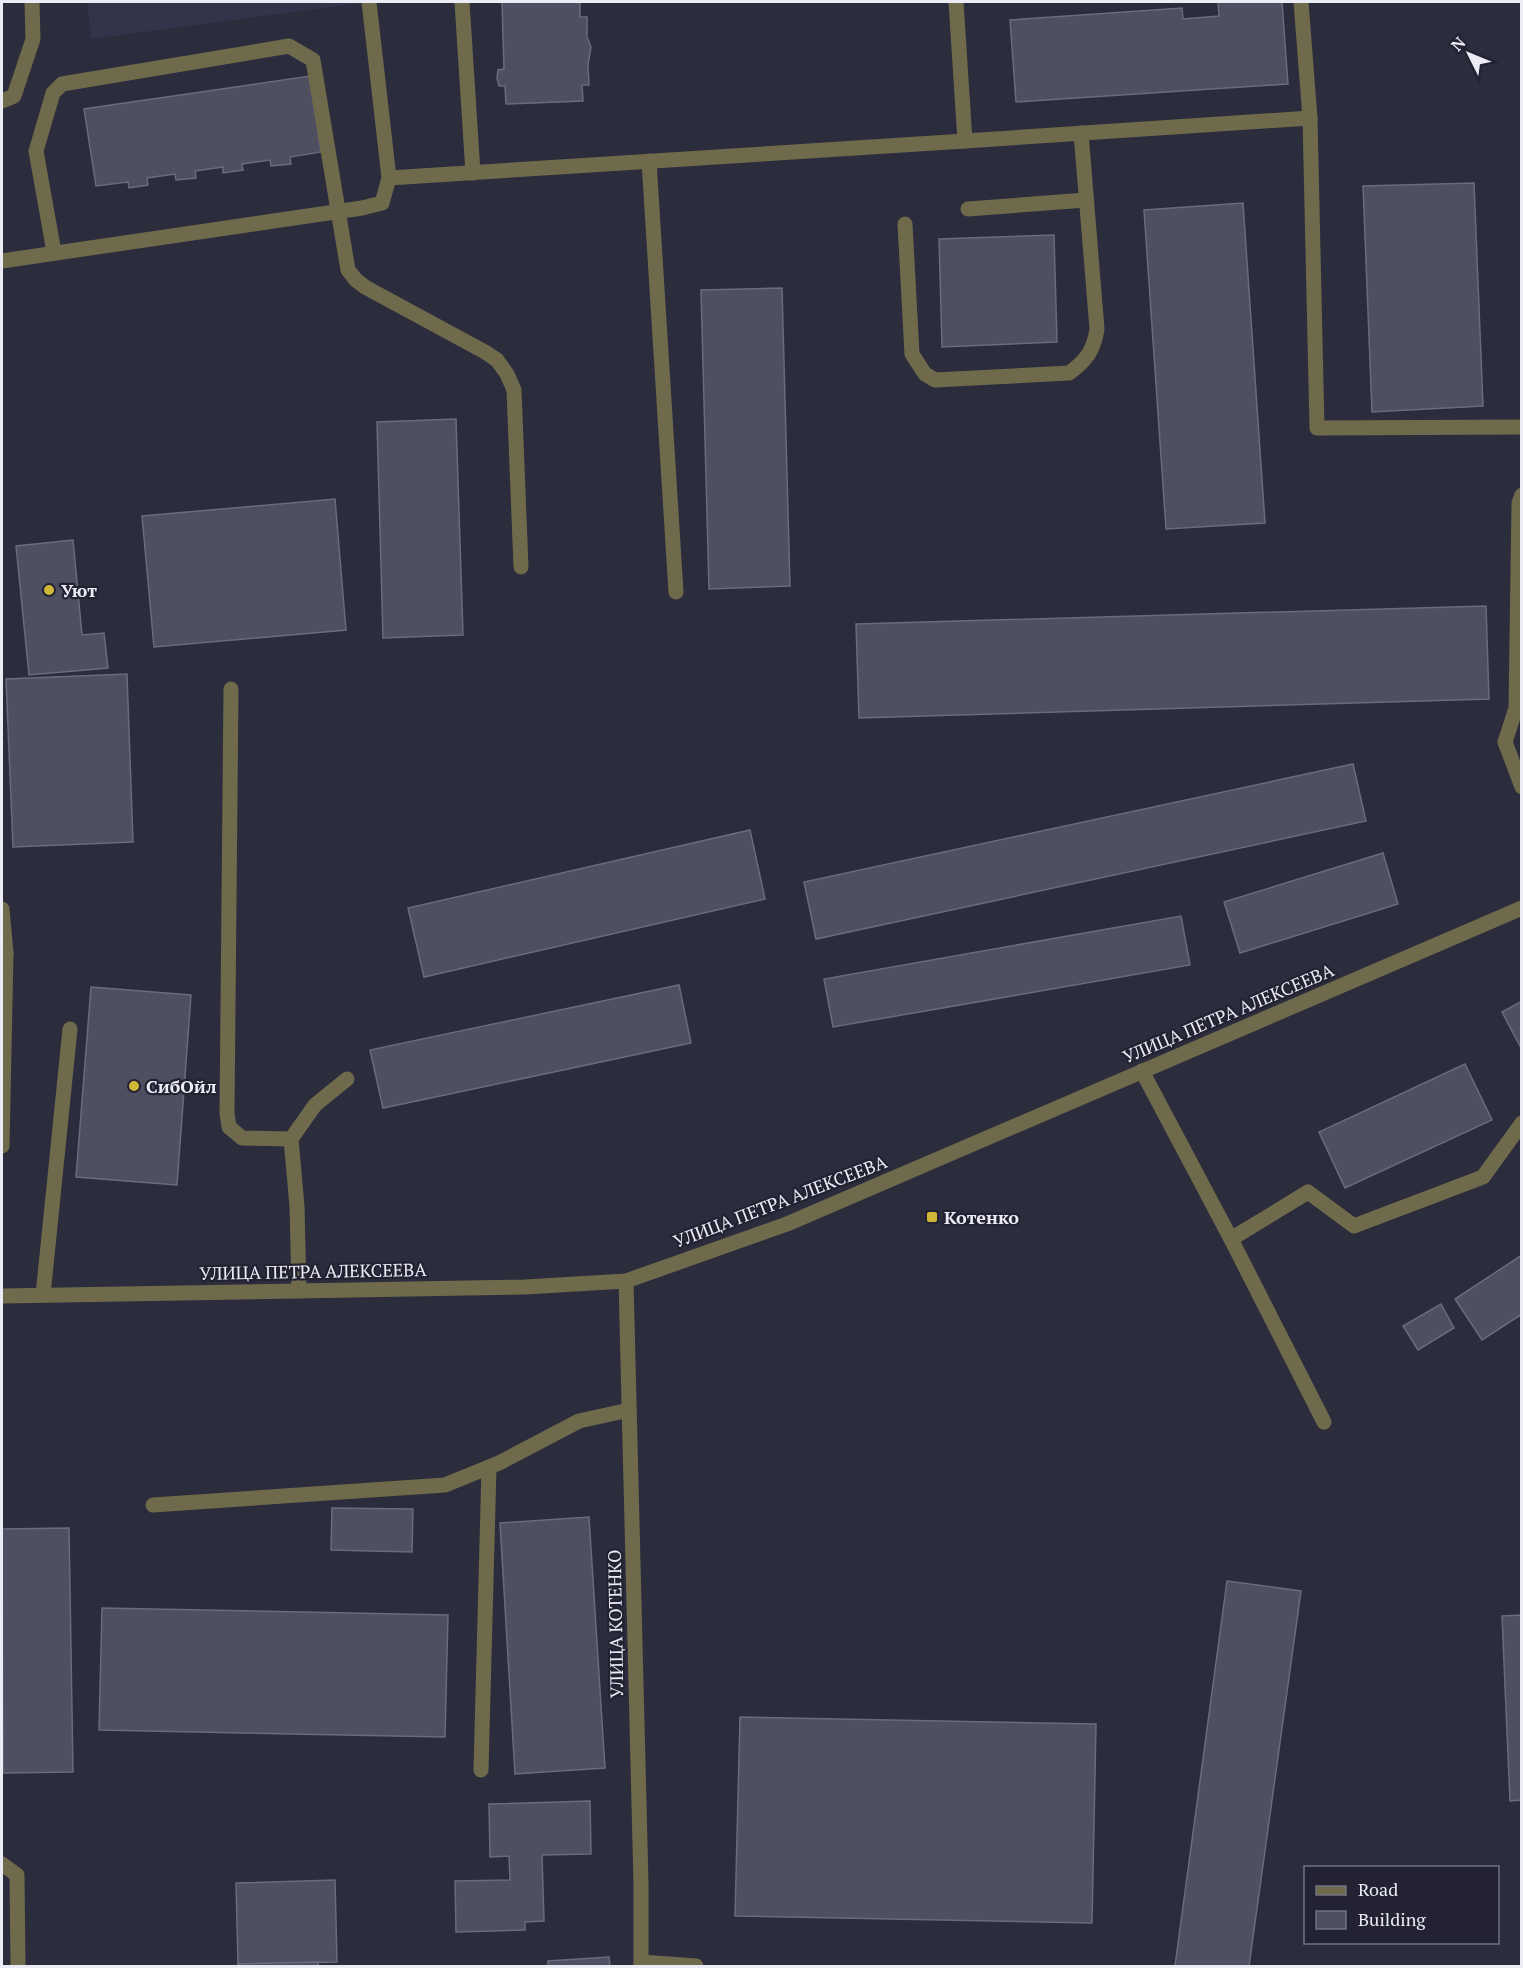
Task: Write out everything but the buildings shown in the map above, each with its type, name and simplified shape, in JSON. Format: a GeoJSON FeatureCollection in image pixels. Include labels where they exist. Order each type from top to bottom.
{"type":"FeatureCollection","features":[{"type":"Feature","properties":{"kind":"street"},"geometry":{"type":"LineString","coordinates":[[2,101],[14,96],[33,39],[33,2]]}},
{"type":"Feature","properties":{"kind":"street"},"geometry":{"type":"LineString","coordinates":[[2,261],[338,212],[382,203],[389,178],[369,2]]}},
{"type":"Feature","properties":{"kind":"street"},"geometry":{"type":"LineString","coordinates":[[462,2],[473,172]]}},
{"type":"Feature","properties":{"kind":"street"},"geometry":{"type":"LineString","coordinates":[[956,2],[965,141]]}},
{"type":"Feature","properties":{"kind":"street"},"geometry":{"type":"LineString","coordinates":[[1301,2],[1310,118],[1317,428],[1521,427]]}},
{"type":"Feature","properties":{"kind":"street"},"geometry":{"type":"LineString","coordinates":[[54,252],[36,151],[53,93],[62,84],[289,46],[313,60],[348,270],[364,287],[497,360],[514,390],[521,567]]}},
{"type":"Feature","properties":{"kind":"street"},"geometry":{"type":"LineString","coordinates":[[389,178],[1310,118]]}},
{"type":"Feature","properties":{"kind":"street"},"geometry":{"type":"LineString","coordinates":[[905,224],[912,354],[925,374],[935,380],[1068,373],[1079,366],[1089,355],[1095,344],[1097,329],[1081,133]]}},
{"type":"Feature","properties":{"kind":"street"},"geometry":{"type":"LineString","coordinates":[[649,161],[676,592]]}},
{"type":"Feature","properties":{"kind":"street"},"geometry":{"type":"LineString","coordinates":[[968,209],[1086,200]]}},
{"type":"Feature","properties":{"kind":"street"},"geometry":{"type":"LineString","coordinates":[[1521,495],[1519,503],[1516,708],[1505,742],[1521,787]]}},
{"type":"Feature","properties":{"kind":"street"},"geometry":{"type":"LineString","coordinates":[[231,689],[227,1113],[229,1127],[242,1138],[291,1139]]}},
{"type":"Feature","properties":{"kind":"street","name":"УЛИЦА ПЕТРА АЛЕКСЕЕВА"},"geometry":{"type":"LineString","coordinates":[[2,1296],[525,1287],[626,1281],[788,1224],[1521,908]]}},
{"type":"Feature","properties":{"kind":"street"},"geometry":{"type":"LineString","coordinates":[[2,909],[4,950],[2,1146]]}},
{"type":"Feature","properties":{"kind":"street"},"geometry":{"type":"LineString","coordinates":[[43,1295],[70,1029]]}},
{"type":"Feature","properties":{"kind":"street"},"geometry":{"type":"LineString","coordinates":[[1142,1071],[1324,1422]]}},
{"type":"Feature","properties":{"kind":"street"},"geometry":{"type":"LineString","coordinates":[[299,1291],[297,1206],[291,1139],[315,1105],[347,1079]]}},
{"type":"Feature","properties":{"kind":"street"},"geometry":{"type":"LineString","coordinates":[[1231,1239],[1308,1192],[1354,1226],[1483,1177],[1521,1123]]}},
{"type":"Feature","properties":{"kind":"street","name":"УЛИЦА КОТЕНКО"},"geometry":{"type":"LineString","coordinates":[[626,1281],[641,1964]]}},
{"type":"Feature","properties":{"kind":"street"},"geometry":{"type":"LineString","coordinates":[[153,1505],[445,1485],[489,1467],[579,1421],[629,1410]]}},
{"type":"Feature","properties":{"kind":"street"},"geometry":{"type":"LineString","coordinates":[[481,1770],[489,1467]]}},
{"type":"Feature","properties":{"kind":"street"},"geometry":{"type":"LineString","coordinates":[[2,1864],[18,1875],[18,1966]]}},
{"type":"Feature","properties":{"kind":"street"},"geometry":{"type":"LineString","coordinates":[[641,1964],[696,1966]]}},
{"type":"Feature","properties":{"kind":"shaded area"},"geometry":{"type":"Polygon","coordinates":[[[87,2],[369,2],[91,39],[87,2]]]}},
{"type":"Feature","properties":{"kind":"place","name":"Уют"},"geometry":{"type":"Point","coordinates":[49,590]}},
{"type":"Feature","properties":{"kind":"place","name":"СибОйл"},"geometry":{"type":"Point","coordinates":[134,1086]}},
{"type":"Feature","properties":{"kind":"place","name":"Котенко"},"geometry":{"type":"Point","coordinates":[932,1217]}}]}
